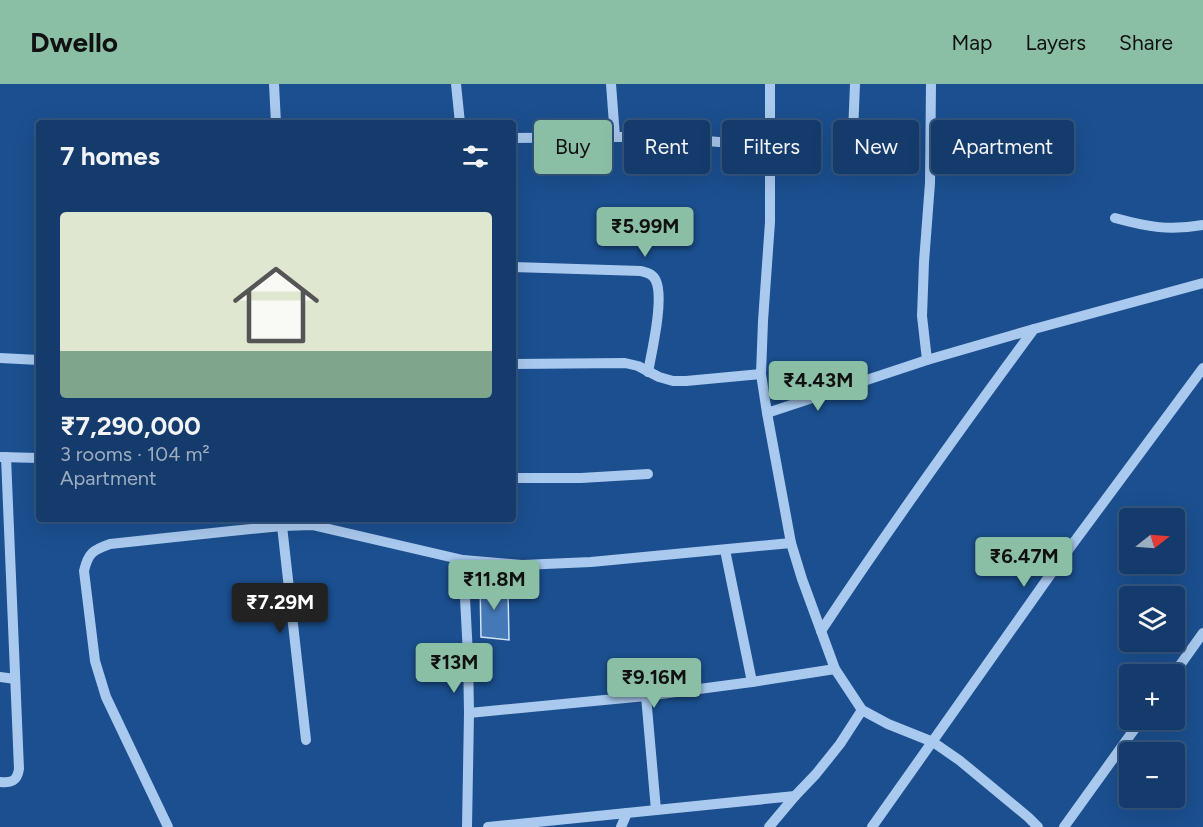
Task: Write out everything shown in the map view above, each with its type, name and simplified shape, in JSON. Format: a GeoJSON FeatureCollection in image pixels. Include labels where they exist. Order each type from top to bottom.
{"type":"FeatureCollection","features":[{"type":"Feature","properties":{"kind":"street"},"geometry":{"type":"LineString","coordinates":[[274,84],[276,120]]}},
{"type":"Feature","properties":{"kind":"street"},"geometry":{"type":"LineString","coordinates":[[456,84],[460,120]]}},
{"type":"Feature","properties":{"kind":"street"},"geometry":{"type":"LineString","coordinates":[[611,84],[615,137]]}},
{"type":"Feature","properties":{"kind":"street"},"geometry":{"type":"LineString","coordinates":[[770,84],[770,120]]}},
{"type":"Feature","properties":{"kind":"street"},"geometry":{"type":"LineString","coordinates":[[854,120],[855,84]]}},
{"type":"Feature","properties":{"kind":"street"},"geometry":{"type":"LineString","coordinates":[[927,360],[922,316],[930,183],[931,84]]}},
{"type":"Feature","properties":{"kind":"street"},"geometry":{"type":"LineString","coordinates":[[516,138],[655,137],[722,142]]}},
{"type":"Feature","properties":{"kind":"street"},"geometry":{"type":"LineString","coordinates":[[770,174],[770,222],[761,374],[791,543],[835,669],[862,710],[888,724],[933,742],[959,760],[1038,827]]}},
{"type":"Feature","properties":{"kind":"street"},"geometry":{"type":"LineString","coordinates":[[1115,218],[1146,226],[1181,229],[1203,225]]}},
{"type":"Feature","properties":{"kind":"street"},"geometry":{"type":"LineString","coordinates":[[516,267],[650,273],[658,288],[658,304],[648,372]]}},
{"type":"Feature","properties":{"kind":"street"},"geometry":{"type":"LineString","coordinates":[[767,413],[927,360],[1203,283]]}},
{"type":"Feature","properties":{"kind":"street"},"geometry":{"type":"LineString","coordinates":[[821,631],[971,414],[1035,329]]}},
{"type":"Feature","properties":{"kind":"street"},"geometry":{"type":"LineString","coordinates":[[0,358],[36,360]]}},
{"type":"Feature","properties":{"kind":"street"},"geometry":{"type":"LineString","coordinates":[[516,364],[625,363],[673,381],[761,374]]}},
{"type":"Feature","properties":{"kind":"street"},"geometry":{"type":"LineString","coordinates":[[872,827],[1066,552],[1203,368]]}},
{"type":"Feature","properties":{"kind":"street"},"geometry":{"type":"LineString","coordinates":[[0,782],[14,781],[19,769],[15,679],[5,555],[3,457],[36,458]]}},
{"type":"Feature","properties":{"kind":"street"},"geometry":{"type":"LineString","coordinates":[[516,478],[581,478],[648,474]]}},
{"type":"Feature","properties":{"kind":"street"},"geometry":{"type":"LineString","coordinates":[[168,827],[106,697],[96,660],[84,571],[87,558],[96,549],[110,544],[312,522],[463,560],[522,565],[591,562],[791,543]]}},
{"type":"Feature","properties":{"kind":"street"},"geometry":{"type":"LineString","coordinates":[[282,526],[306,740]]}},
{"type":"Feature","properties":{"kind":"street"},"geometry":{"type":"LineString","coordinates":[[725,550],[752,682]]}},
{"type":"Feature","properties":{"kind":"street"},"geometry":{"type":"LineString","coordinates":[[463,560],[469,713],[467,827]]}},
{"type":"Feature","properties":{"kind":"street"},"geometry":{"type":"LineString","coordinates":[[1181,664],[1203,633]]}},
{"type":"Feature","properties":{"kind":"street"},"geometry":{"type":"LineString","coordinates":[[469,713],[646,696],[835,669]]}},
{"type":"Feature","properties":{"kind":"street"},"geometry":{"type":"LineString","coordinates":[[0,677],[15,679]]}},
{"type":"Feature","properties":{"kind":"street"},"geometry":{"type":"LineString","coordinates":[[646,696],[656,810]]}},
{"type":"Feature","properties":{"kind":"street"},"geometry":{"type":"LineString","coordinates":[[769,827],[840,744],[862,710]]}},
{"type":"Feature","properties":{"kind":"street"},"geometry":{"type":"LineString","coordinates":[[1064,827],[1134,730]]}},
{"type":"Feature","properties":{"kind":"street"},"geometry":{"type":"LineString","coordinates":[[488,827],[795,796]]}},
{"type":"Feature","properties":{"kind":"street"},"geometry":{"type":"LineString","coordinates":[[621,827],[627,813]]}},
{"type":"Feature","properties":{"kind":"building"},"geometry":{"type":"Polygon","coordinates":[[[498,579],[497,591],[508,591],[509,640],[481,637],[480,580],[498,579]]]}}]}
